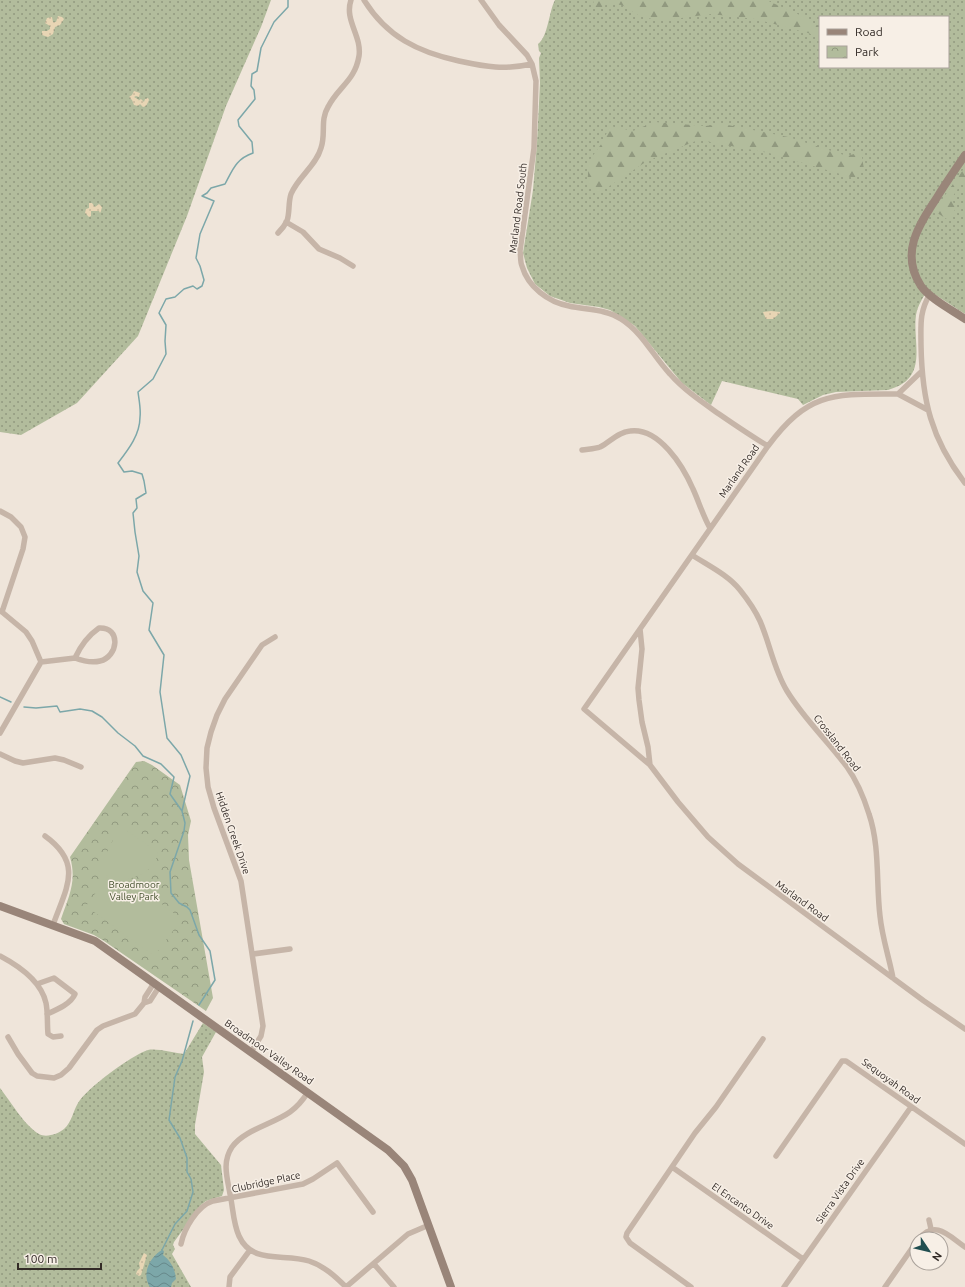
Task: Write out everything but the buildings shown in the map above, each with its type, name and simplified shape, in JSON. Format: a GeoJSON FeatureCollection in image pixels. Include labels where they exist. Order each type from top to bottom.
{"type":"FeatureCollection","features":[{"type":"Feature","properties":{"kind":"street"},"geometry":{"type":"LineString","coordinates":[[278,234],[286,222],[291,194],[319,153],[322,146],[323,119],[327,108],[348,82],[356,68],[359,56],[359,45],[350,19],[349,8],[351,0]]}},
{"type":"Feature","properties":{"kind":"street"},"geometry":{"type":"LineString","coordinates":[[364,0],[380,21],[404,41],[428,53],[471,64],[498,68],[514,68],[532,64]]}},
{"type":"Feature","properties":{"kind":"street","name":"Marland Road South"},"geometry":{"type":"LineString","coordinates":[[481,0],[499,25],[525,52],[532,64],[536,81],[534,148],[520,251],[522,266],[531,283],[542,294],[557,303],[605,312],[621,319],[634,329],[670,375],[687,391],[752,437],[768,446]]}},
{"type":"Feature","properties":{"kind":"street"},"geometry":{"type":"LineString","coordinates":[[965,155],[926,213],[913,241],[911,256],[914,272],[922,286],[930,294],[965,319]]}},
{"type":"Feature","properties":{"kind":"street"},"geometry":{"type":"LineString","coordinates":[[286,222],[303,232],[319,249],[340,258],[353,266]]}},
{"type":"Feature","properties":{"kind":"street"},"geometry":{"type":"LineString","coordinates":[[930,294],[925,303],[921,316],[922,383],[928,410],[939,442],[965,483]]}},
{"type":"Feature","properties":{"kind":"street"},"geometry":{"type":"LineString","coordinates":[[922,371],[898,394],[928,410]]}},
{"type":"Feature","properties":{"kind":"street","name":"Marland Road"},"geometry":{"type":"LineString","coordinates":[[898,394],[850,394],[828,398],[807,407],[795,415],[779,431],[584,710],[650,765],[678,802],[708,836],[738,864],[965,1029]]}},
{"type":"Feature","properties":{"kind":"street"},"geometry":{"type":"LineString","coordinates":[[582,450],[600,447],[623,432],[643,432],[657,438],[681,465],[694,489],[704,517],[710,528]]}},
{"type":"Feature","properties":{"kind":"street"},"geometry":{"type":"LineString","coordinates":[[0,511],[11,517],[21,526],[25,538],[23,549],[1,612],[26,632],[32,641],[41,662]]}},
{"type":"Feature","properties":{"kind":"street","name":"Crossland Road"},"geometry":{"type":"LineString","coordinates":[[692,555],[724,575],[736,585],[745,596],[760,620],[779,673],[788,692],[803,714],[847,768],[858,786],[869,813],[874,831],[880,916],[884,946],[893,978]]}},
{"type":"Feature","properties":{"kind":"street"},"geometry":{"type":"LineString","coordinates":[[41,662],[75,658],[86,662],[101,661],[112,652],[115,645],[114,637],[111,631],[106,628],[99,628],[79,649],[75,658]]}},
{"type":"Feature","properties":{"kind":"street"},"geometry":{"type":"LineString","coordinates":[[640,629],[642,649],[638,688],[642,722],[648,747],[650,765]]}},
{"type":"Feature","properties":{"kind":"street","name":"Hidden Creek Drive"},"geometry":{"type":"LineString","coordinates":[[251,1052],[261,1036],[263,1026],[253,954],[241,881],[214,808],[208,787],[206,768],[207,748],[217,714],[225,699],[262,644],[275,637]]}},
{"type":"Feature","properties":{"kind":"street"},"geometry":{"type":"LineString","coordinates":[[0,733],[41,662]]}},
{"type":"Feature","properties":{"kind":"street"},"geometry":{"type":"LineString","coordinates":[[0,754],[23,763],[55,758],[81,767]]}},
{"type":"Feature","properties":{"kind":"street"},"geometry":{"type":"LineString","coordinates":[[45,836],[61,849],[67,858],[70,874],[53,925]]}},
{"type":"Feature","properties":{"kind":"street","name":"Broadmoor Valley Road"},"geometry":{"type":"LineString","coordinates":[[0,906],[95,941],[388,1150],[404,1166],[418,1194],[451,1287]]}},
{"type":"Feature","properties":{"kind":"street"},"geometry":{"type":"LineString","coordinates":[[253,954],[290,948]]}},
{"type":"Feature","properties":{"kind":"street"},"geometry":{"type":"LineString","coordinates":[[0,956],[25,972],[37,984],[44,995],[46,1004],[48,1034],[52,1037],[61,1036]]}},
{"type":"Feature","properties":{"kind":"street"},"geometry":{"type":"LineString","coordinates":[[37,984],[54,978],[75,994],[72,999],[59,1009],[47,1014]]}},
{"type":"Feature","properties":{"kind":"street"},"geometry":{"type":"LineString","coordinates":[[8,1038],[32,1073],[37,1076],[54,1078],[69,1068],[98,1030],[103,1026],[132,1016],[144,1003],[150,1001],[157,985]]}},
{"type":"Feature","properties":{"kind":"street"},"geometry":{"type":"LineString","coordinates":[[691,1287],[630,1243],[626,1237],[627,1232],[695,1133],[716,1107],[763,1039]]}},
{"type":"Feature","properties":{"kind":"street","name":"Sequoyah Road"},"geometry":{"type":"LineString","coordinates":[[776,1156],[842,1061],[849,1062],[965,1144]]}},
{"type":"Feature","properties":{"kind":"street"},"geometry":{"type":"LineString","coordinates":[[308,1092],[291,1112],[243,1137],[231,1148],[227,1159],[226,1171],[231,1198],[238,1235],[250,1250],[263,1256],[296,1258],[310,1261],[324,1268],[346,1287],[408,1234],[429,1225]]}},
{"type":"Feature","properties":{"kind":"street","name":"Sierra Vista Drive"},"geometry":{"type":"LineString","coordinates":[[784,1287],[911,1107]]}},
{"type":"Feature","properties":{"kind":"street","name":"Clubridge Place"},"geometry":{"type":"LineString","coordinates":[[181,1244],[183,1233],[202,1206],[210,1202],[303,1184],[337,1163],[373,1212]]}},
{"type":"Feature","properties":{"kind":"street","name":"El Encanto Drive"},"geometry":{"type":"LineString","coordinates":[[672,1167],[803,1259]]}},
{"type":"Feature","properties":{"kind":"street"},"geometry":{"type":"LineString","coordinates":[[929,1220],[930,1230],[939,1230],[965,1247]]}},
{"type":"Feature","properties":{"kind":"street"},"geometry":{"type":"LineString","coordinates":[[229,1286],[230,1277],[250,1250]]}},
{"type":"Feature","properties":{"kind":"street"},"geometry":{"type":"LineString","coordinates":[[885,1287],[909,1253]]}},
{"type":"Feature","properties":{"kind":"street"},"geometry":{"type":"LineString","coordinates":[[374,1264],[394,1287]]}},
{"type":"Feature","properties":{"kind":"green space"},"geometry":{"type":"Polygon","coordinates":[[[0,0],[271,0],[261,27],[226,106],[187,216],[138,336],[77,403],[21,435],[0,432],[0,0]]]}},
{"type":"Feature","properties":{"kind":"green space"},"geometry":{"type":"Polygon","coordinates":[[[555,0],[965,0],[965,314],[928,290],[921,301],[916,315],[916,359],[914,369],[910,378],[901,385],[888,390],[836,392],[823,395],[803,405],[798,399],[722,381],[711,405],[682,383],[635,326],[610,310],[570,303],[550,296],[535,284],[527,268],[523,253],[533,190],[537,143],[540,83],[539,58],[541,53],[539,51],[538,44],[544,36],[555,0]]]}},
{"type":"Feature","properties":{"kind":"green space"},"geometry":{"type":"Polygon","coordinates":[[[593,0],[766,0],[802,16],[819,26],[819,38],[808,33],[755,19],[711,14],[659,21],[638,15],[622,5],[608,4],[595,10],[593,0]]]}},
{"type":"Feature","properties":{"kind":"green space"},"geometry":{"type":"Polygon","coordinates":[[[654,122],[705,126],[723,124],[788,137],[847,156],[861,152],[864,169],[854,178],[769,153],[698,140],[647,161],[599,193],[587,187],[589,161],[602,143],[610,126],[633,131],[654,122]]]}},
{"type":"Feature","properties":{"kind":"green space"},"geometry":{"type":"Polygon","coordinates":[[[965,167],[965,178],[951,199],[956,207],[950,221],[934,211],[965,167]]]}},
{"type":"Feature","properties":{"kind":"green space","name":"Broadmoor Valley Park"},"geometry":{"type":"Polygon","coordinates":[[[144,761],[180,785],[191,821],[188,835],[189,860],[213,998],[206,1011],[104,941],[94,935],[64,924],[61,919],[71,888],[73,874],[70,857],[136,762],[144,761]]]}},
{"type":"Feature","properties":{"kind":"green space"},"geometry":{"type":"Polygon","coordinates":[[[119,828],[123,828],[158,852],[157,858],[151,867],[138,876],[128,879],[182,919],[154,956],[86,906],[108,876],[98,870],[119,828]]]}},
{"type":"Feature","properties":{"kind":"green space"},"geometry":{"type":"Polygon","coordinates":[[[203,1023],[216,1032],[202,1057],[204,1072],[195,1125],[195,1134],[221,1165],[224,1190],[222,1196],[206,1201],[201,1205],[174,1242],[173,1245],[175,1249],[172,1254],[191,1287],[0,1287],[0,1088],[33,1130],[42,1135],[55,1134],[67,1126],[78,1103],[90,1089],[110,1073],[132,1058],[148,1050],[161,1050],[184,1054],[203,1023]]]}},
{"type":"Feature","properties":{"kind":"sand"},"geometry":{"type":"Polygon","coordinates":[[[58,16],[64,19],[60,25],[55,27],[53,34],[48,37],[42,35],[42,31],[47,31],[50,29],[50,26],[45,23],[47,18],[52,17],[53,22],[56,22],[58,16]]]}},
{"type":"Feature","properties":{"kind":"sand"},"geometry":{"type":"Polygon","coordinates":[[[134,91],[140,93],[139,97],[134,97],[139,100],[138,101],[141,99],[144,102],[145,99],[148,98],[149,100],[146,106],[143,107],[140,104],[138,106],[134,105],[129,97],[134,91]]]}},
{"type":"Feature","properties":{"kind":"sand"},"geometry":{"type":"Polygon","coordinates":[[[89,203],[92,203],[95,207],[99,204],[102,207],[100,213],[99,211],[91,211],[91,216],[89,217],[85,213],[86,209],[89,208],[89,203]]]}},
{"type":"Feature","properties":{"kind":"sand"},"geometry":{"type":"Polygon","coordinates":[[[771,311],[780,313],[773,319],[766,319],[763,312],[771,311]]]}},
{"type":"Feature","properties":{"kind":"sand"},"geometry":{"type":"Polygon","coordinates":[[[144,1253],[147,1255],[141,1275],[139,1276],[136,1274],[140,1268],[139,1263],[144,1253]]]}},
{"type":"Feature","properties":{"kind":"water"},"geometry":{"type":"Polygon","coordinates":[[[162,1250],[164,1251],[163,1255],[168,1260],[175,1272],[176,1279],[172,1283],[171,1287],[150,1287],[146,1277],[148,1266],[154,1257],[162,1250]]]}},
{"type":"Feature","properties":{"kind":"waterway"},"geometry":{"type":"LineString","coordinates":[[199,1005],[215,980],[210,951],[199,935],[190,910],[179,903],[171,893],[170,872],[184,831],[185,823],[182,811],[190,776],[181,755],[167,738],[160,692],[164,655],[149,630],[153,603],[143,591],[137,572],[139,556],[133,513],[137,508],[136,499],[146,493],[144,481],[142,474],[132,471],[124,472],[118,463],[133,442],[138,430],[140,411],[138,392],[153,379],[166,354],[166,325],[159,313],[166,299],[175,297],[184,289],[193,286],[197,289],[202,286],[204,280],[196,258],[200,234],[214,201],[202,196],[211,188],[225,184],[239,161],[247,155],[253,153],[252,142],[239,126],[238,120],[255,99],[254,90],[251,86],[252,74],[257,71],[261,48],[274,22],[288,7],[288,0]]}},
{"type":"Feature","properties":{"kind":"waterway"},"geometry":{"type":"LineString","coordinates":[[0,697],[11,702]]}},
{"type":"Feature","properties":{"kind":"waterway"},"geometry":{"type":"LineString","coordinates":[[24,707],[36,708],[57,706],[60,712],[80,709],[92,711],[102,717],[118,733],[135,746],[143,756],[161,764],[174,777],[170,794],[182,811]]}},
{"type":"Feature","properties":{"kind":"waterway"},"geometry":{"type":"LineString","coordinates":[[162,1250],[175,1224],[187,1211],[193,1192],[191,1179],[187,1172],[187,1158],[180,1138],[169,1120],[175,1077],[182,1061],[193,1021]]}}]}
